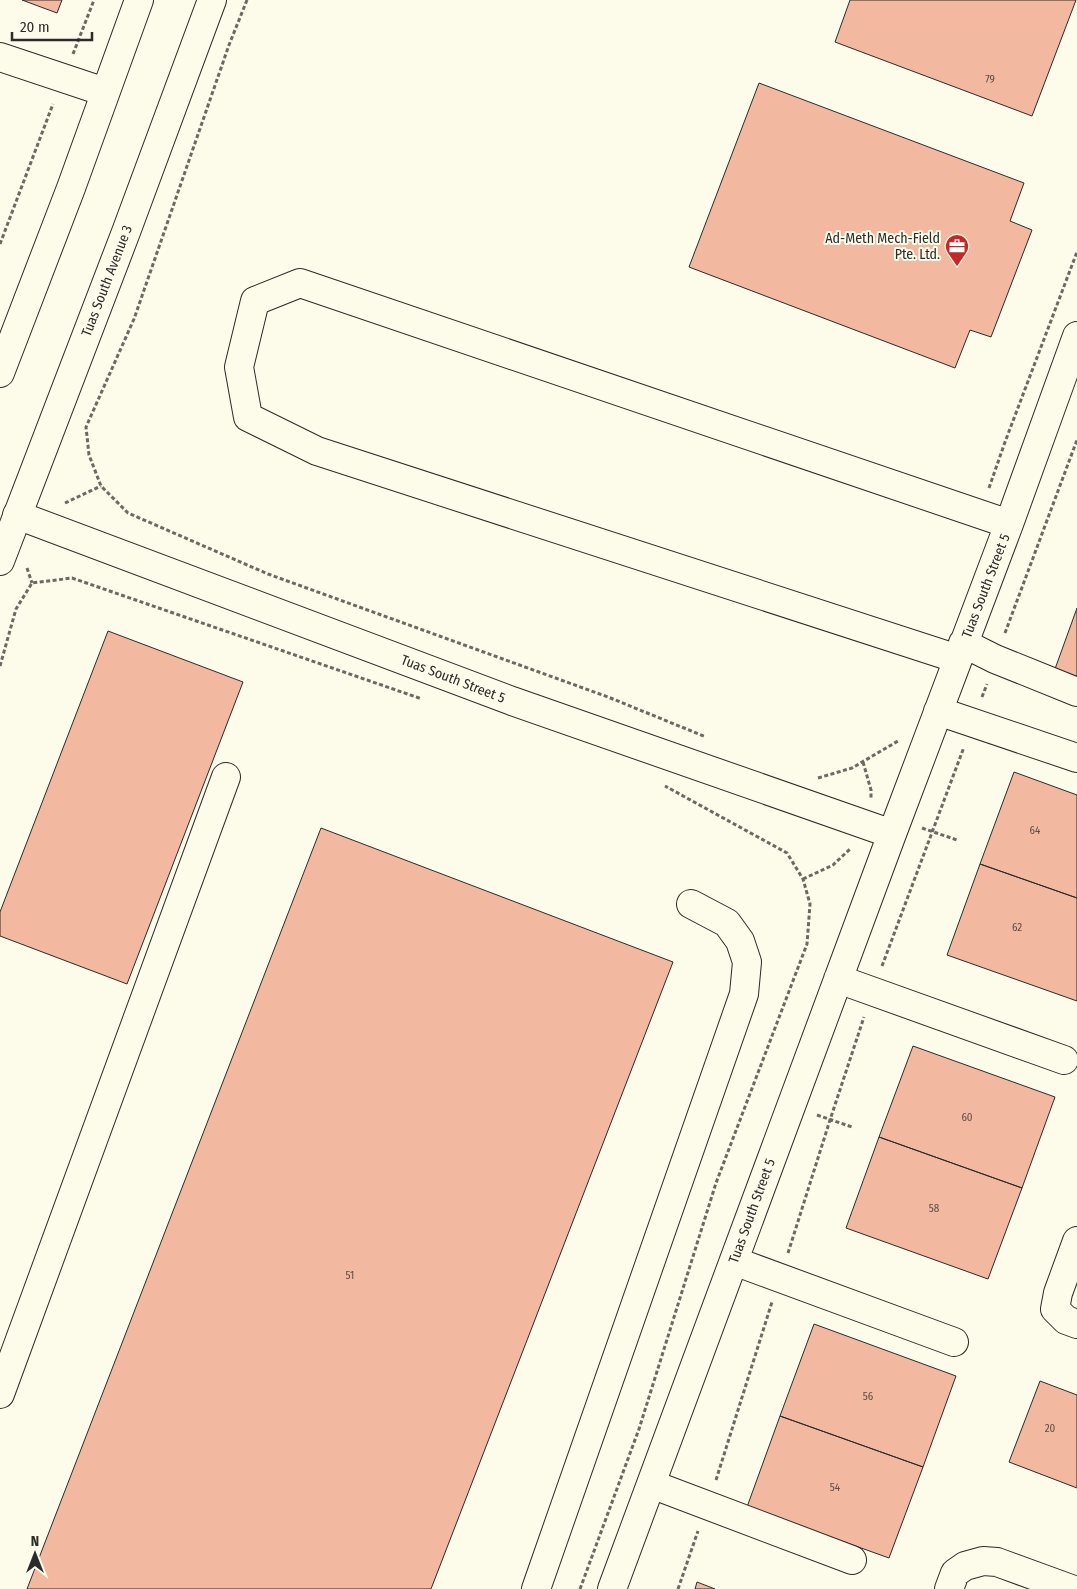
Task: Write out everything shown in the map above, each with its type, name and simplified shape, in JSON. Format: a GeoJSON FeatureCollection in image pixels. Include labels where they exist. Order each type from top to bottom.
{"type":"FeatureCollection","features":[{"type":"Feature","properties":{"kind":"street"},"geometry":{"type":"LineString","coordinates":[[0,373],[71,188],[139,0]]}},
{"type":"Feature","properties":{"kind":"street","name":"Tuas South Avenue 3"},"geometry":{"type":"LineString","coordinates":[[0,560],[126,232],[212,0]]}},
{"type":"Feature","properties":{"kind":"street"},"geometry":{"type":"LineString","coordinates":[[0,57],[105,92]]}},
{"type":"Feature","properties":{"kind":"street"},"geometry":{"type":"LineString","coordinates":[[1009,524],[300,283],[255,301],[238,368],[248,417],[317,450],[961,651],[995,659],[1077,692]]}},
{"type":"Feature","properties":{"kind":"street","name":"Tuas South Street 5"},"geometry":{"type":"LineString","coordinates":[[612,1589],[938,711],[1009,524],[1069,382],[1077,336]]}},
{"type":"Feature","properties":{"kind":"street","name":"Tuas South Street 5"},"geometry":{"type":"LineString","coordinates":[[17,515],[512,701],[895,826]]}},
{"type":"Feature","properties":{"kind":"street"},"geometry":{"type":"LineString","coordinates":[[938,711],[1077,758]]}},
{"type":"Feature","properties":{"kind":"street"},"geometry":{"type":"LineString","coordinates":[[0,1394],[226,777]]}},
{"type":"Feature","properties":{"kind":"street"},"geometry":{"type":"LineString","coordinates":[[536,1589],[744,994],[746,962],[740,941],[727,923],[690,904]]}},
{"type":"Feature","properties":{"kind":"street"},"geometry":{"type":"LineString","coordinates":[[838,979],[1064,1060]]}},
{"type":"Feature","properties":{"kind":"street"},"geometry":{"type":"LineString","coordinates":[[1077,1241],[1058,1293],[1055,1309],[1066,1320],[1077,1324]]}},
{"type":"Feature","properties":{"kind":"street"},"geometry":{"type":"LineString","coordinates":[[734,1261],[954,1342]]}},
{"type":"Feature","properties":{"kind":"street"},"geometry":{"type":"LineString","coordinates":[[650,1484],[852,1560]]}},
{"type":"Feature","properties":{"kind":"street"},"geometry":{"type":"LineString","coordinates":[[949,1589],[955,1573],[965,1566],[982,1561],[997,1562],[1071,1589]]}},
{"type":"Feature","properties":{"kind":"path"},"geometry":{"type":"LineString","coordinates":[[0,244],[94,0]]}},
{"type":"Feature","properties":{"kind":"path"},"geometry":{"type":"LineString","coordinates":[[247,0],[229,45],[134,319],[86,427],[89,455],[101,486],[128,513],[268,574],[608,697],[709,739]]}},
{"type":"Feature","properties":{"kind":"path"},"geometry":{"type":"LineString","coordinates":[[980,514],[1005,442],[1077,252]]}},
{"type":"Feature","properties":{"kind":"path"},"geometry":{"type":"LineString","coordinates":[[678,1589],[707,1506],[830,1120],[873,992],[1077,440]]}},
{"type":"Feature","properties":{"kind":"path"},"geometry":{"type":"LineString","coordinates":[[0,666],[16,609],[32,583],[72,578],[431,702]]}},
{"type":"Feature","properties":{"kind":"path"},"geometry":{"type":"LineString","coordinates":[[810,780],[852,768],[898,741]]}},
{"type":"Feature","properties":{"kind":"path"},"geometry":{"type":"LineString","coordinates":[[580,1589],[639,1430],[716,1183],[807,944],[810,904],[803,879],[786,853],[663,784]]}},
{"type":"Feature","properties":{"kind":"path"},"geometry":{"type":"LineString","coordinates":[[895,826],[932,832],[957,840]]}},
{"type":"Feature","properties":{"kind":"path"},"geometry":{"type":"LineString","coordinates":[[791,1105],[852,1127]]}},
{"type":"Feature","properties":{"kind":"building"},"geometry":{"type":"Polygon","coordinates":[[[22,0],[62,0],[57,13],[22,0]]]}},
{"type":"Feature","properties":{"kind":"building"},"geometry":{"type":"Polygon","coordinates":[[[850,0],[1076,0],[1032,116],[835,42],[850,0]]]}},
{"type":"Feature","properties":{"kind":"building"},"geometry":{"type":"Polygon","coordinates":[[[759,83],[1024,183],[1010,221],[1032,230],[991,337],[970,330],[955,368],[689,267],[759,83]]]}},
{"type":"Feature","properties":{"kind":"building"},"geometry":{"type":"Polygon","coordinates":[[[1077,608],[1077,690],[1051,680],[1077,608]]]}},
{"type":"Feature","properties":{"kind":"building"},"geometry":{"type":"Polygon","coordinates":[[[108,631],[243,682],[127,984],[0,936],[0,912],[108,631]]]}},
{"type":"Feature","properties":{"kind":"building"},"geometry":{"type":"Polygon","coordinates":[[[1014,772],[1077,795],[1077,898],[980,864],[1014,772]]]}},
{"type":"Feature","properties":{"kind":"building"},"geometry":{"type":"Polygon","coordinates":[[[321,828],[673,962],[431,1589],[27,1589],[321,828]]]}},
{"type":"Feature","properties":{"kind":"building"},"geometry":{"type":"Polygon","coordinates":[[[980,864],[1077,898],[1077,1001],[947,955],[980,864]]]}},
{"type":"Feature","properties":{"kind":"building"},"geometry":{"type":"Polygon","coordinates":[[[913,1046],[1055,1097],[1022,1188],[879,1137],[913,1046]]]}},
{"type":"Feature","properties":{"kind":"building"},"geometry":{"type":"Polygon","coordinates":[[[879,1137],[1022,1188],[988,1279],[846,1228],[879,1137]]]}},
{"type":"Feature","properties":{"kind":"building"},"geometry":{"type":"Polygon","coordinates":[[[814,1324],[956,1376],[923,1467],[780,1416],[814,1324]]]}},
{"type":"Feature","properties":{"kind":"building"},"geometry":{"type":"Polygon","coordinates":[[[1040,1381],[1077,1395],[1077,1488],[1009,1462],[1040,1381]]]}},
{"type":"Feature","properties":{"kind":"building"},"geometry":{"type":"Polygon","coordinates":[[[780,1416],[923,1467],[889,1558],[747,1507],[780,1416]]]}},
{"type":"Feature","properties":{"kind":"building"},"geometry":{"type":"Polygon","coordinates":[[[697,1582],[715,1589],[695,1589],[697,1582]]]}},
{"type":"Feature","properties":{"kind":"place","name":"Ad-Meth Mech-Field Pte. Ltd."},"geometry":{"type":"Point","coordinates":[957,267]}}]}
